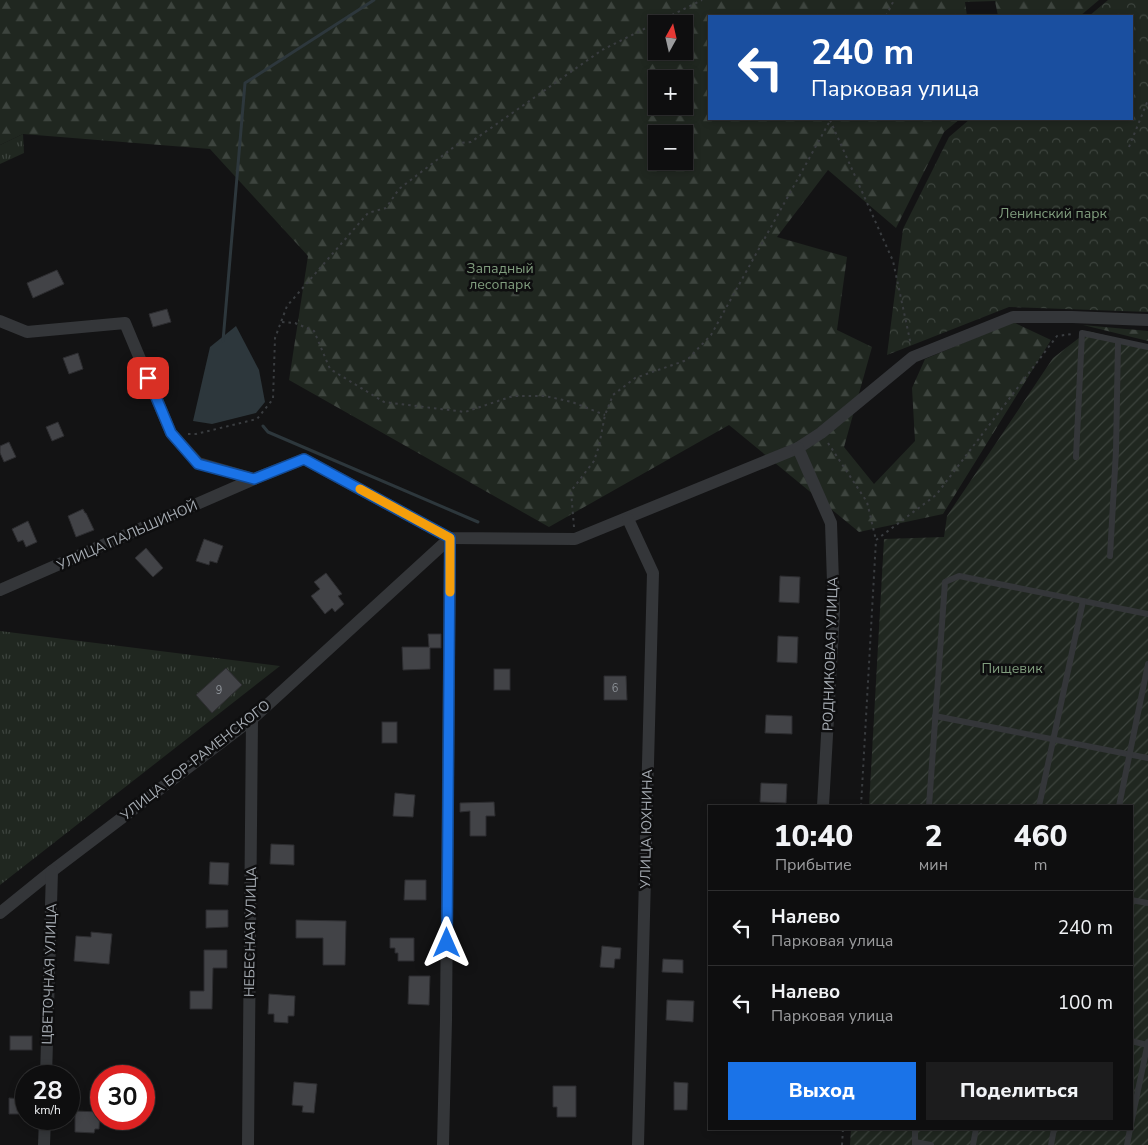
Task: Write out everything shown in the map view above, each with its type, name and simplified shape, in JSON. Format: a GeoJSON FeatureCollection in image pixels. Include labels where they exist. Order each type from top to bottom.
{"type":"FeatureCollection","features":[{"type":"Feature","properties":{"kind":"street"},"geometry":{"type":"LineString","coordinates":[[443,1145],[446,1020],[450,538],[575,539],[628,519],[798,448],[821,432],[913,357],[1013,317],[1072,316],[1148,320]]}},
{"type":"Feature","properties":{"kind":"street"},"geometry":{"type":"LineString","coordinates":[[0,321],[27,332],[125,323],[171,433],[198,464],[254,479]]}},
{"type":"Feature","properties":{"kind":"street","name":"РОДНИКОВАЯ УЛИЦА"},"geometry":{"type":"LineString","coordinates":[[798,448],[831,523],[834,612],[823,805]]}},
{"type":"Feature","properties":{"kind":"street","name":"УЛИЦА ПАЛЬШИНОЙ"},"geometry":{"type":"LineString","coordinates":[[0,590],[304,459],[450,538]]}},
{"type":"Feature","properties":{"kind":"street","name":"УЛИЦА ЮХНИНА"},"geometry":{"type":"LineString","coordinates":[[628,519],[653,573],[638,1145]]}},
{"type":"Feature","properties":{"kind":"street","name":"УЛИЦА БОР-РАМЕНСКОГО"},"geometry":{"type":"LineString","coordinates":[[0,913],[52,871],[252,719],[450,538]]}},
{"type":"Feature","properties":{"kind":"street","name":"НЕБЕСНАЯ УЛИЦА"},"geometry":{"type":"LineString","coordinates":[[248,1145],[252,719]]}},
{"type":"Feature","properties":{"kind":"street","name":"ЦВЕТОЧНАЯ УЛИЦА"},"geometry":{"type":"LineString","coordinates":[[46,1065],[52,871]]}},
{"type":"Feature","properties":{"kind":"street"},"geometry":{"type":"LineString","coordinates":[[44,1145],[45,1130]]}},
{"type":"Feature","properties":{"kind":"lane"},"geometry":{"type":"LineString","coordinates":[[1076,457],[1082,333],[1148,347]]}},
{"type":"Feature","properties":{"kind":"lane"},"geometry":{"type":"LineString","coordinates":[[1110,556],[1116,451],[1118,342]]}},
{"type":"Feature","properties":{"kind":"lane"},"geometry":{"type":"LineString","coordinates":[[929,805],[944,582],[959,576],[1148,614]]}},
{"type":"Feature","properties":{"kind":"lane"},"geometry":{"type":"LineString","coordinates":[[1039,805],[1083,601]]}},
{"type":"Feature","properties":{"kind":"lane"},"geometry":{"type":"LineString","coordinates":[[1119,805],[1148,664]]}},
{"type":"Feature","properties":{"kind":"lane"},"geometry":{"type":"LineString","coordinates":[[935,716],[1148,758]]}},
{"type":"Feature","properties":{"kind":"lane"},"geometry":{"type":"LineString","coordinates":[[1133,900],[1148,903]]}},
{"type":"Feature","properties":{"kind":"lane"},"geometry":{"type":"LineString","coordinates":[[1133,1041],[1148,1044],[1133,1115]]}},
{"type":"Feature","properties":{"kind":"lane"},"geometry":{"type":"LineString","coordinates":[[915,1130],[915,1143],[931,1145]]}},
{"type":"Feature","properties":{"kind":"lane"},"geometry":{"type":"LineString","coordinates":[[973,1145],[976,1130]]}},
{"type":"Feature","properties":{"kind":"lane"},"geometry":{"type":"LineString","coordinates":[[1051,1145],[1054,1130]]}},
{"type":"Feature","properties":{"kind":"lane"},"geometry":{"type":"LineString","coordinates":[[1127,1145],[1130,1130]]}},
{"type":"Feature","properties":{"kind":"path"},"geometry":{"type":"LineString","coordinates":[[196,434],[257,419],[273,400],[275,338],[287,306],[368,213],[386,208],[399,189],[459,143],[471,142],[602,50],[702,0]]}},
{"type":"Feature","properties":{"kind":"path"},"geometry":{"type":"LineString","coordinates":[[886,15],[894,0]]}},
{"type":"Feature","properties":{"kind":"path"},"geometry":{"type":"LineString","coordinates":[[1129,147],[1148,100]]}},
{"type":"Feature","properties":{"kind":"path"},"geometry":{"type":"LineString","coordinates":[[830,120],[893,261],[913,357]]}},
{"type":"Feature","properties":{"kind":"path"},"geometry":{"type":"LineString","coordinates":[[575,539],[571,491],[594,461],[605,415],[613,395],[635,378],[687,360],[711,335],[830,120]]}},
{"type":"Feature","properties":{"kind":"path"},"geometry":{"type":"LineString","coordinates":[[281,322],[294,323],[314,331],[330,368],[384,402],[465,412],[513,396],[544,396],[572,402],[605,415]]}},
{"type":"Feature","properties":{"kind":"path"},"geometry":{"type":"LineString","coordinates":[[876,540],[936,495],[1057,336],[1082,333]]}},
{"type":"Feature","properties":{"kind":"path"},"geometry":{"type":"LineString","coordinates":[[821,432],[867,502],[876,540],[861,805]]}},
{"type":"Feature","properties":{"kind":"path"},"geometry":{"type":"LineString","coordinates":[[842,1145],[843,1130]]}},
{"type":"Feature","properties":{"kind":"green space","name":"Западный лесопарк"},"geometry":{"type":"Polygon","coordinates":[[[0,0],[1099,0],[1081,15],[998,15],[995,1],[965,2],[967,15],[708,15],[708,120],[959,120],[944,132],[896,228],[828,170],[777,237],[847,257],[837,330],[872,347],[844,447],[874,484],[915,441],[912,388],[925,359],[1013,322],[1051,340],[943,514],[859,532],[729,425],[549,527],[289,380],[308,256],[210,149],[23,134],[0,145],[0,0]]]}},
{"type":"Feature","properties":{"kind":"green space","name":"Ленинский парк"},"geometry":{"type":"Polygon","coordinates":[[[1108,0],[1148,0],[1148,312],[1009,307],[887,355],[903,229],[949,137],[969,120],[1133,120],[1133,15],[1090,15],[1108,0]]]}},
{"type":"Feature","properties":{"kind":"green space"},"geometry":{"type":"Polygon","coordinates":[[[23,134],[24,153],[0,164],[0,145],[23,134]]]}},
{"type":"Feature","properties":{"kind":"green space"},"geometry":{"type":"Polygon","coordinates":[[[1083,325],[1148,331],[1148,341],[1083,325]]]}},
{"type":"Feature","properties":{"kind":"green space","name":"Пищевик"},"geometry":{"type":"Polygon","coordinates":[[[1088,331],[1148,346],[1148,1145],[850,1145],[851,1130],[1133,1130],[1133,805],[869,805],[884,539],[944,537],[947,516],[1053,358],[1088,331]]]}},
{"type":"Feature","properties":{"kind":"green space"},"geometry":{"type":"Polygon","coordinates":[[[0,631],[280,666],[0,885],[0,631]]]}},
{"type":"Feature","properties":{"kind":"shaded area"},"geometry":{"type":"Polygon","coordinates":[[[236,326],[259,370],[265,402],[256,413],[212,424],[193,421],[210,347],[236,326]]]}},
{"type":"Feature","properties":{"kind":"building"},"geometry":{"type":"Polygon","coordinates":[[[57,270],[64,284],[33,298],[27,283],[57,270]]]}},
{"type":"Feature","properties":{"kind":"building"},"geometry":{"type":"Polygon","coordinates":[[[167,309],[171,322],[153,327],[149,314],[167,309]]]}},
{"type":"Feature","properties":{"kind":"building"},"geometry":{"type":"Polygon","coordinates":[[[78,353],[83,369],[69,374],[63,358],[78,353]]]}},
{"type":"Feature","properties":{"kind":"building"},"geometry":{"type":"Polygon","coordinates":[[[58,422],[64,436],[52,441],[46,427],[58,422]]]}},
{"type":"Feature","properties":{"kind":"building"},"geometry":{"type":"Polygon","coordinates":[[[9,442],[16,457],[4,462],[0,453],[0,446],[9,442]]]}},
{"type":"Feature","properties":{"kind":"building"},"geometry":{"type":"Polygon","coordinates":[[[83,509],[94,530],[76,537],[68,516],[83,509]]]}},
{"type":"Feature","properties":{"kind":"building"},"geometry":{"type":"Polygon","coordinates":[[[28,521],[37,542],[26,547],[23,540],[18,542],[12,529],[28,521]]]}},
{"type":"Feature","properties":{"kind":"building"},"geometry":{"type":"Polygon","coordinates":[[[204,539],[223,546],[217,563],[210,561],[209,565],[196,561],[204,539]]]}},
{"type":"Feature","properties":{"kind":"building"},"geometry":{"type":"Polygon","coordinates":[[[146,548],[163,568],[153,577],[135,558],[146,548]]]}},
{"type":"Feature","properties":{"kind":"building"},"geometry":{"type":"Polygon","coordinates":[[[326,573],[342,594],[338,596],[344,604],[335,612],[332,608],[325,614],[311,596],[320,589],[314,582],[326,573]]]}},
{"type":"Feature","properties":{"kind":"building"},"geometry":{"type":"Polygon","coordinates":[[[780,576],[800,577],[799,603],[779,602],[780,576]]]}},
{"type":"Feature","properties":{"kind":"building"},"geometry":{"type":"Polygon","coordinates":[[[428,634],[441,634],[441,648],[430,648],[430,669],[403,670],[402,647],[429,647],[428,634]]]}},
{"type":"Feature","properties":{"kind":"building"},"geometry":{"type":"Polygon","coordinates":[[[778,636],[798,637],[797,663],[777,662],[778,636]]]}},
{"type":"Feature","properties":{"kind":"building"},"geometry":{"type":"Polygon","coordinates":[[[226,668],[242,685],[212,713],[196,695],[226,668]]]}},
{"type":"Feature","properties":{"kind":"building"},"geometry":{"type":"Polygon","coordinates":[[[494,669],[510,669],[510,690],[494,690],[494,669]]]}},
{"type":"Feature","properties":{"kind":"building"},"geometry":{"type":"Polygon","coordinates":[[[604,676],[626,676],[627,700],[604,700],[604,676]]]}},
{"type":"Feature","properties":{"kind":"building"},"geometry":{"type":"Polygon","coordinates":[[[766,715],[792,716],[792,734],[765,733],[766,715]]]}},
{"type":"Feature","properties":{"kind":"building"},"geometry":{"type":"Polygon","coordinates":[[[382,722],[397,722],[397,743],[382,743],[382,722]]]}},
{"type":"Feature","properties":{"kind":"building"},"geometry":{"type":"Polygon","coordinates":[[[761,783],[787,784],[786,803],[760,802],[761,783]]]}},
{"type":"Feature","properties":{"kind":"building"},"geometry":{"type":"Polygon","coordinates":[[[395,793],[415,795],[413,817],[393,816],[395,793]]]}},
{"type":"Feature","properties":{"kind":"building"},"geometry":{"type":"Polygon","coordinates":[[[494,802],[495,816],[486,816],[486,836],[470,836],[470,811],[460,812],[460,803],[494,802]]]}},
{"type":"Feature","properties":{"kind":"building"},"geometry":{"type":"Polygon","coordinates":[[[271,844],[294,845],[294,865],[270,864],[271,844]]]}},
{"type":"Feature","properties":{"kind":"building"},"geometry":{"type":"Polygon","coordinates":[[[210,862],[229,863],[228,885],[209,884],[210,862]]]}},
{"type":"Feature","properties":{"kind":"building"},"geometry":{"type":"Polygon","coordinates":[[[405,880],[426,880],[426,900],[404,900],[405,880]]]}},
{"type":"Feature","properties":{"kind":"building"},"geometry":{"type":"Polygon","coordinates":[[[206,910],[228,910],[228,927],[206,928],[206,910]]]}},
{"type":"Feature","properties":{"kind":"building"},"geometry":{"type":"Polygon","coordinates":[[[296,920],[346,921],[345,965],[323,965],[323,938],[296,938],[296,920]]]}},
{"type":"Feature","properties":{"kind":"building"},"geometry":{"type":"Polygon","coordinates":[[[91,932],[112,934],[109,964],[74,961],[76,936],[91,937],[91,932]]]}},
{"type":"Feature","properties":{"kind":"building"},"geometry":{"type":"Polygon","coordinates":[[[390,938],[414,938],[414,961],[398,961],[398,953],[395,953],[395,948],[390,948],[390,938]]]}},
{"type":"Feature","properties":{"kind":"building"},"geometry":{"type":"Polygon","coordinates":[[[602,946],[621,948],[620,959],[615,959],[614,968],[600,967],[602,946]]]}},
{"type":"Feature","properties":{"kind":"building"},"geometry":{"type":"Polygon","coordinates":[[[204,950],[227,950],[227,968],[213,968],[212,1009],[190,1009],[190,991],[204,991],[204,950]]]}},
{"type":"Feature","properties":{"kind":"building"},"geometry":{"type":"Polygon","coordinates":[[[663,959],[683,960],[683,973],[662,972],[663,959]]]}},
{"type":"Feature","properties":{"kind":"building"},"geometry":{"type":"Polygon","coordinates":[[[409,976],[430,976],[429,1005],[408,1004],[409,976]]]}},
{"type":"Feature","properties":{"kind":"building"},"geometry":{"type":"Polygon","coordinates":[[[269,994],[295,996],[294,1016],[288,1016],[288,1023],[274,1022],[274,1014],[268,1014],[269,994]]]}},
{"type":"Feature","properties":{"kind":"building"},"geometry":{"type":"Polygon","coordinates":[[[667,1000],[694,1001],[693,1022],[666,1020],[667,1000]]]}},
{"type":"Feature","properties":{"kind":"building"},"geometry":{"type":"Polygon","coordinates":[[[10,1036],[32,1036],[32,1050],[10,1050],[10,1036]]]}},
{"type":"Feature","properties":{"kind":"building"},"geometry":{"type":"Polygon","coordinates":[[[294,1082],[317,1084],[314,1113],[302,1112],[303,1106],[292,1105],[294,1082]]]}},
{"type":"Feature","properties":{"kind":"building"},"geometry":{"type":"Polygon","coordinates":[[[674,1082],[688,1083],[687,1110],[674,1110],[674,1082]]]}},
{"type":"Feature","properties":{"kind":"building"},"geometry":{"type":"Polygon","coordinates":[[[553,1086],[576,1086],[576,1117],[557,1117],[557,1107],[553,1107],[553,1086]]]}},
{"type":"Feature","properties":{"kind":"building"},"geometry":{"type":"Polygon","coordinates":[[[9,1098],[15,1098],[15,1114],[9,1114],[9,1098]]]}},
{"type":"Feature","properties":{"kind":"building"},"geometry":{"type":"Polygon","coordinates":[[[80,1111],[90,1112],[90,1130],[95,1130],[94,1133],[75,1132],[75,1130],[80,1130],[80,1111]]]}},
{"type":"Feature","properties":{"kind":"waterway"},"geometry":{"type":"LineString","coordinates":[[223,341],[245,83],[374,0]]}},
{"type":"Feature","properties":{"kind":"waterway"},"geometry":{"type":"LineString","coordinates":[[263,426],[268,432],[478,522]]}},
{"type":"Feature","properties":{"kind":"slow traffic"},"geometry":{"type":"LineString","coordinates":[[360,489],[450,538],[450,592]]}},
{"type":"Feature","properties":{"kind":"route"},"geometry":{"type":"LineString","coordinates":[[148,378],[171,433],[198,464],[254,479],[304,459],[450,538],[447,943]]}}]}
